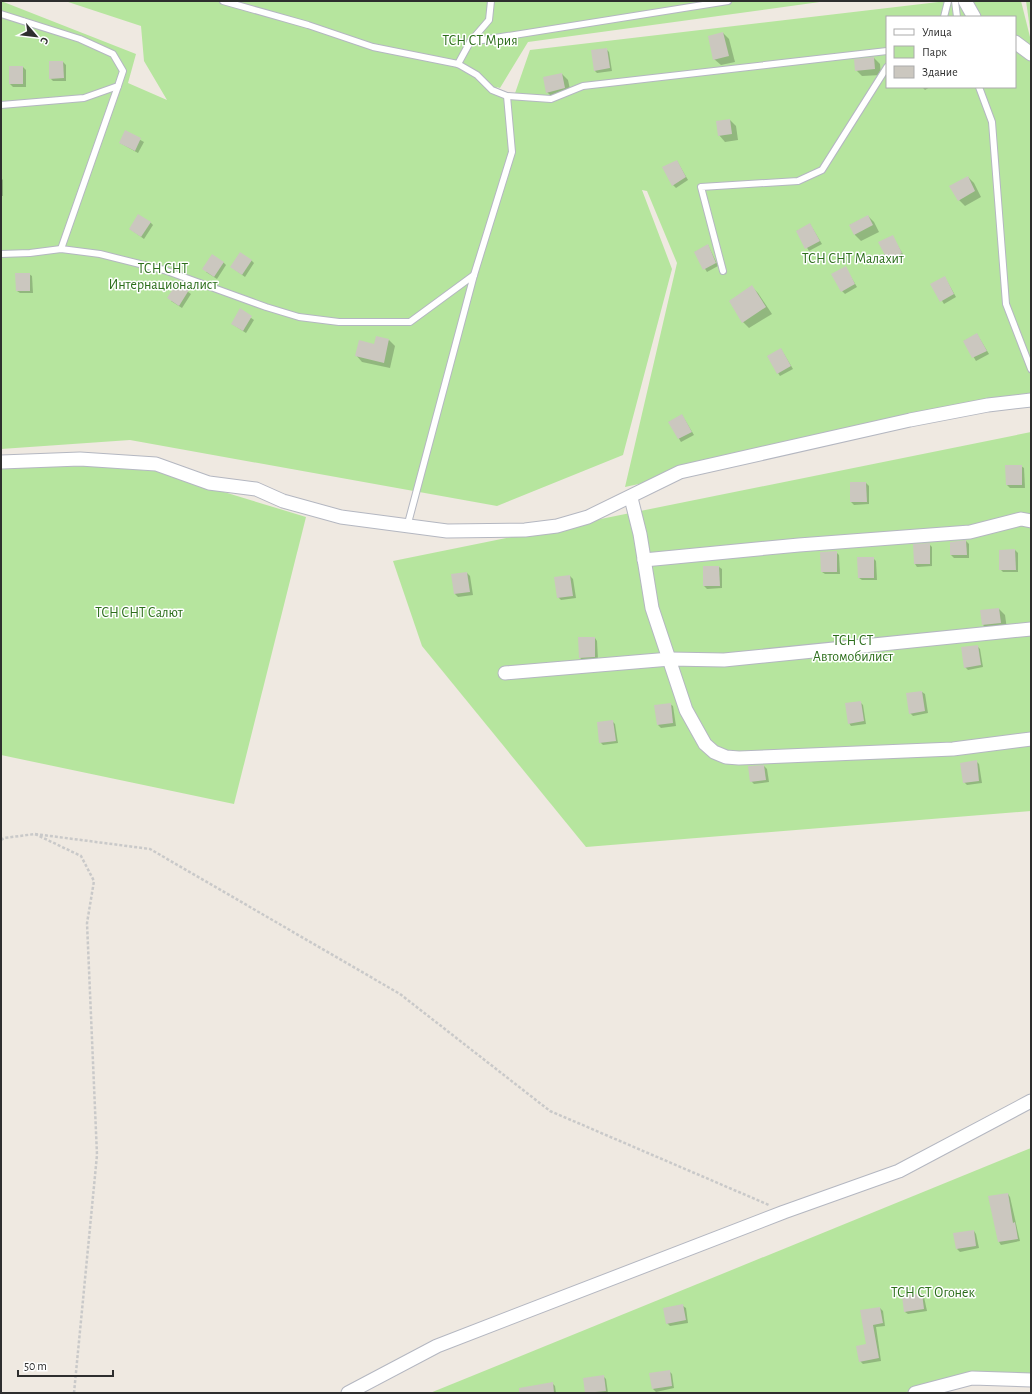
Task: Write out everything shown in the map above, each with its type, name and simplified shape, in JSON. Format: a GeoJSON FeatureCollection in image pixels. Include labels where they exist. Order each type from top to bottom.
{"type":"FeatureCollection","features":[{"type":"Feature","properties":{"kind":"street"},"geometry":{"type":"LineString","coordinates":[[965,1],[973,16]]}},
{"type":"Feature","properties":{"kind":"street"},"geometry":{"type":"LineString","coordinates":[[1016,43],[1031,54]]}},
{"type":"Feature","properties":{"kind":"street"},"geometry":{"type":"LineString","coordinates":[[1,462],[80,459],[156,464],[209,482],[256,489],[283,501],[341,517],[407,527],[447,531],[525,530],[557,526],[588,517],[631,498],[680,472],[910,420],[988,404],[1031,400]]}},
{"type":"Feature","properties":{"kind":"street"},"geometry":{"type":"LineString","coordinates":[[631,498],[652,608],[686,710],[705,744],[714,752],[726,757],[739,758],[954,749],[1031,739]]}},
{"type":"Feature","properties":{"kind":"street"},"geometry":{"type":"LineString","coordinates":[[644,560],[799,545],[970,532],[1021,518],[1031,521]]}},
{"type":"Feature","properties":{"kind":"street"},"geometry":{"type":"LineString","coordinates":[[505,673],[670,659],[724,660],[1031,629]]}},
{"type":"Feature","properties":{"kind":"street"},"geometry":{"type":"LineString","coordinates":[[348,1393],[437,1346],[784,1212],[899,1171],[1031,1102]]}},
{"type":"Feature","properties":{"kind":"street"},"geometry":{"type":"LineString","coordinates":[[915,1393],[972,1378],[1031,1380]]}},
{"type":"Feature","properties":{"kind":"lane"},"geometry":{"type":"LineString","coordinates":[[223,1],[308,25],[373,47],[458,64],[476,75],[492,90],[507,96],[551,99],[583,86],[886,51]]}},
{"type":"Feature","properties":{"kind":"lane"},"geometry":{"type":"LineString","coordinates":[[458,64],[470,42],[489,20],[491,1]]}},
{"type":"Feature","properties":{"kind":"lane"},"geometry":{"type":"LineString","coordinates":[[470,42],[728,1]]}},
{"type":"Feature","properties":{"kind":"lane"},"geometry":{"type":"LineString","coordinates":[[944,16],[948,1]]}},
{"type":"Feature","properties":{"kind":"lane"},"geometry":{"type":"LineString","coordinates":[[955,1],[957,16]]}},
{"type":"Feature","properties":{"kind":"lane"},"geometry":{"type":"LineString","coordinates":[[1,14],[28,24],[80,39],[113,54],[123,71],[61,249]]}},
{"type":"Feature","properties":{"kind":"lane"},"geometry":{"type":"LineString","coordinates":[[724,272],[701,187],[798,181],[822,170],[886,69]]}},
{"type":"Feature","properties":{"kind":"lane"},"geometry":{"type":"LineString","coordinates":[[1,105],[84,98],[118,86]]}},
{"type":"Feature","properties":{"kind":"lane"},"geometry":{"type":"LineString","coordinates":[[979,88],[992,122],[1006,304],[1031,369]]}},
{"type":"Feature","properties":{"kind":"lane"},"geometry":{"type":"LineString","coordinates":[[407,527],[474,275],[512,152],[507,96]]}},
{"type":"Feature","properties":{"kind":"lane"},"geometry":{"type":"LineString","coordinates":[[1,254],[30,253],[61,249],[100,254],[164,270],[266,307],[299,317],[339,322],[410,322],[474,275]]}},
{"type":"Feature","properties":{"kind":"path"},"geometry":{"type":"LineString","coordinates":[[35,834],[81,856],[94,881],[87,923],[98,1155],[74,1393]]}},
{"type":"Feature","properties":{"kind":"path"},"geometry":{"type":"LineString","coordinates":[[1,840],[4,838],[35,834],[150,848],[400,994],[550,1111],[784,1212]]}},
{"type":"Feature","properties":{"kind":"green space"},"geometry":{"type":"Polygon","coordinates":[[[1,1],[136,54],[128,83],[167,100],[144,61],[141,26],[65,1],[827,1],[528,42],[500,88],[496,87],[513,99],[530,50],[947,1],[1021,1],[1031,41],[1031,399],[625,487],[677,263],[647,191],[642,190],[672,269],[623,455],[497,506],[130,440],[1,449],[1,1]]]}},
{"type":"Feature","properties":{"kind":"green space"},"geometry":{"type":"Polygon","coordinates":[[[1026,1],[1031,1],[1030,29],[1026,1]]]}},
{"type":"Feature","properties":{"kind":"green space","name":"ТСН СТ Автомобилист"},"geometry":{"type":"Polygon","coordinates":[[[1031,432],[1031,811],[586,847],[422,646],[393,561],[1031,432]]]}},
{"type":"Feature","properties":{"kind":"green space","name":"ТСН СНТ Салют"},"geometry":{"type":"Polygon","coordinates":[[[85,466],[155,471],[306,517],[234,804],[1,755],[1,468],[85,466]]]}},
{"type":"Feature","properties":{"kind":"green space","name":"ТСН СТ Огонек"},"geometry":{"type":"Polygon","coordinates":[[[1031,1148],[1031,1379],[896,1393],[430,1393],[1031,1148]]]}},
{"type":"Feature","properties":{"kind":"building"},"geometry":{"type":"Polygon","coordinates":[[[723,32],[729,56],[713,60],[708,36],[723,32]]]}},
{"type":"Feature","properties":{"kind":"building"},"geometry":{"type":"Polygon","coordinates":[[[607,48],[610,68],[594,71],[591,50],[607,48]]]}},
{"type":"Feature","properties":{"kind":"building"},"geometry":{"type":"Polygon","coordinates":[[[874,57],[875,69],[855,71],[854,59],[874,57]]]}},
{"type":"Feature","properties":{"kind":"building"},"geometry":{"type":"Polygon","coordinates":[[[49,61],[63,61],[64,78],[49,79],[49,61]]]}},
{"type":"Feature","properties":{"kind":"building"},"geometry":{"type":"Polygon","coordinates":[[[9,66],[23,66],[23,84],[9,84],[9,66]]]}},
{"type":"Feature","properties":{"kind":"building"},"geometry":{"type":"Polygon","coordinates":[[[562,73],[565,88],[546,93],[543,77],[562,73]]]}},
{"type":"Feature","properties":{"kind":"building"},"geometry":{"type":"Polygon","coordinates":[[[730,119],[732,134],[718,136],[716,121],[730,119]]]}},
{"type":"Feature","properties":{"kind":"building"},"geometry":{"type":"Polygon","coordinates":[[[125,130],[141,138],[135,151],[119,143],[125,130]]]}},
{"type":"Feature","properties":{"kind":"building"},"geometry":{"type":"Polygon","coordinates":[[[677,160],[686,177],[672,186],[662,167],[677,160]]]}},
{"type":"Feature","properties":{"kind":"building"},"geometry":{"type":"Polygon","coordinates":[[[968,176],[975,191],[958,201],[949,186],[968,176]]]}},
{"type":"Feature","properties":{"kind":"building"},"geometry":{"type":"Polygon","coordinates":[[[138,214],[151,222],[141,237],[129,229],[138,214]]]}},
{"type":"Feature","properties":{"kind":"building"},"geometry":{"type":"Polygon","coordinates":[[[868,215],[873,225],[854,235],[849,225],[868,215]]]}},
{"type":"Feature","properties":{"kind":"building"},"geometry":{"type":"Polygon","coordinates":[[[810,223],[820,241],[805,249],[796,231],[810,223]]]}},
{"type":"Feature","properties":{"kind":"building"},"geometry":{"type":"Polygon","coordinates":[[[893,235],[902,253],[888,261],[878,242],[893,235]]]}},
{"type":"Feature","properties":{"kind":"building"},"geometry":{"type":"Polygon","coordinates":[[[708,244],[716,263],[703,270],[694,252],[708,244]]]}},
{"type":"Feature","properties":{"kind":"building"},"geometry":{"type":"Polygon","coordinates":[[[240,252],[252,260],[242,275],[230,267],[240,252]]]}},
{"type":"Feature","properties":{"kind":"building"},"geometry":{"type":"Polygon","coordinates":[[[212,254],[224,262],[214,277],[202,269],[212,254]]]}},
{"type":"Feature","properties":{"kind":"building"},"geometry":{"type":"Polygon","coordinates":[[[846,266],[855,284],[841,292],[831,274],[846,266]]]}},
{"type":"Feature","properties":{"kind":"building"},"geometry":{"type":"Polygon","coordinates":[[[15,273],[30,273],[30,291],[16,291],[15,273]]]}},
{"type":"Feature","properties":{"kind":"building"},"geometry":{"type":"Polygon","coordinates":[[[945,276],[954,294],[940,302],[930,284],[945,276]]]}},
{"type":"Feature","properties":{"kind":"building"},"geometry":{"type":"Polygon","coordinates":[[[177,283],[189,290],[179,306],[167,298],[177,283]]]}},
{"type":"Feature","properties":{"kind":"building"},"geometry":{"type":"Polygon","coordinates":[[[752,285],[766,307],[742,323],[729,301],[752,285]]]}},
{"type":"Feature","properties":{"kind":"building"},"geometry":{"type":"Polygon","coordinates":[[[240,308],[252,316],[243,331],[231,324],[240,308]]]}},
{"type":"Feature","properties":{"kind":"building"},"geometry":{"type":"Polygon","coordinates":[[[977,333],[987,351],[972,358],[963,341],[977,333]]]}},
{"type":"Feature","properties":{"kind":"building"},"geometry":{"type":"Polygon","coordinates":[[[376,336],[389,339],[384,363],[355,356],[359,340],[374,344],[376,336]]]}},
{"type":"Feature","properties":{"kind":"building"},"geometry":{"type":"Polygon","coordinates":[[[781,348],[791,366],[777,374],[767,356],[781,348]]]}},
{"type":"Feature","properties":{"kind":"building"},"geometry":{"type":"Polygon","coordinates":[[[682,414],[692,432],[678,439],[668,422],[682,414]]]}},
{"type":"Feature","properties":{"kind":"building"},"geometry":{"type":"Polygon","coordinates":[[[1005,465],[1022,465],[1022,485],[1006,485],[1005,465]]]}},
{"type":"Feature","properties":{"kind":"building"},"geometry":{"type":"Polygon","coordinates":[[[850,482],[866,482],[867,502],[850,502],[850,482]]]}},
{"type":"Feature","properties":{"kind":"building"},"geometry":{"type":"Polygon","coordinates":[[[966,540],[967,555],[950,555],[950,542],[966,540]]]}},
{"type":"Feature","properties":{"kind":"building"},"geometry":{"type":"Polygon","coordinates":[[[930,543],[930,564],[914,564],[913,544],[930,543]]]}},
{"type":"Feature","properties":{"kind":"building"},"geometry":{"type":"Polygon","coordinates":[[[1015,549],[1016,570],[999,570],[999,550],[1015,549]]]}},
{"type":"Feature","properties":{"kind":"building"},"geometry":{"type":"Polygon","coordinates":[[[837,551],[837,572],[821,572],[820,552],[837,551]]]}},
{"type":"Feature","properties":{"kind":"building"},"geometry":{"type":"Polygon","coordinates":[[[857,557],[874,557],[874,578],[858,578],[857,557]]]}},
{"type":"Feature","properties":{"kind":"building"},"geometry":{"type":"Polygon","coordinates":[[[703,566],[719,566],[720,586],[703,586],[703,566]]]}},
{"type":"Feature","properties":{"kind":"building"},"geometry":{"type":"Polygon","coordinates":[[[467,572],[470,592],[454,594],[451,574],[467,572]]]}},
{"type":"Feature","properties":{"kind":"building"},"geometry":{"type":"Polygon","coordinates":[[[570,575],[573,596],[557,598],[554,577],[570,575]]]}},
{"type":"Feature","properties":{"kind":"building"},"geometry":{"type":"Polygon","coordinates":[[[999,608],[1001,623],[982,625],[980,610],[999,608]]]}},
{"type":"Feature","properties":{"kind":"building"},"geometry":{"type":"Polygon","coordinates":[[[578,637],[595,637],[595,657],[579,658],[578,637]]]}},
{"type":"Feature","properties":{"kind":"building"},"geometry":{"type":"Polygon","coordinates":[[[978,645],[981,665],[964,668],[961,647],[978,645]]]}},
{"type":"Feature","properties":{"kind":"building"},"geometry":{"type":"Polygon","coordinates":[[[922,691],[925,711],[909,714],[906,693],[922,691]]]}},
{"type":"Feature","properties":{"kind":"building"},"geometry":{"type":"Polygon","coordinates":[[[861,701],[864,721],[848,724],[845,703],[861,701]]]}},
{"type":"Feature","properties":{"kind":"building"},"geometry":{"type":"Polygon","coordinates":[[[671,703],[673,723],[657,725],[654,705],[671,703]]]}},
{"type":"Feature","properties":{"kind":"building"},"geometry":{"type":"Polygon","coordinates":[[[613,720],[616,741],[599,743],[597,722],[613,720]]]}},
{"type":"Feature","properties":{"kind":"building"},"geometry":{"type":"Polygon","coordinates":[[[977,760],[979,781],[963,783],[960,763],[977,760]]]}},
{"type":"Feature","properties":{"kind":"building"},"geometry":{"type":"Polygon","coordinates":[[[764,765],[766,780],[750,782],[748,766],[764,765]]]}},
{"type":"Feature","properties":{"kind":"building"},"geometry":{"type":"Polygon","coordinates":[[[1008,1193],[1013,1223],[1015,1222],[1018,1239],[998,1242],[988,1196],[1008,1193]]]}},
{"type":"Feature","properties":{"kind":"building"},"geometry":{"type":"Polygon","coordinates":[[[974,1230],[976,1246],[956,1249],[953,1233],[974,1230]]]}},
{"type":"Feature","properties":{"kind":"building"},"geometry":{"type":"Polygon","coordinates":[[[922,1293],[924,1309],[904,1312],[902,1296],[922,1293]]]}},
{"type":"Feature","properties":{"kind":"building"},"geometry":{"type":"Polygon","coordinates":[[[683,1304],[686,1320],[666,1324],[663,1308],[683,1304]]]}},
{"type":"Feature","properties":{"kind":"building"},"geometry":{"type":"Polygon","coordinates":[[[880,1307],[883,1323],[873,1325],[879,1358],[859,1362],[856,1346],[866,1344],[860,1310],[880,1307]]]}},
{"type":"Feature","properties":{"kind":"building"},"geometry":{"type":"Polygon","coordinates":[[[670,1370],[672,1386],[652,1389],[649,1373],[670,1370]]]}},
{"type":"Feature","properties":{"kind":"building"},"geometry":{"type":"Polygon","coordinates":[[[604,1375],[606,1391],[585,1393],[583,1378],[604,1375]]]}},
{"type":"Feature","properties":{"kind":"building"},"geometry":{"type":"Polygon","coordinates":[[[553,1382],[554,1393],[519,1393],[519,1388],[553,1382]]]}},
{"type":"Feature","properties":{"kind":"park label","name":"ТСН СТ Мрия"},"geometry":{"type":"Point","coordinates":[480,40]}},
{"type":"Feature","properties":{"kind":"park label","name":"ТСН СНТ Малахит"},"geometry":{"type":"Point","coordinates":[853,258]}},
{"type":"Feature","properties":{"kind":"park label","name":"ТСН СНТ Интернационалист"},"geometry":{"type":"Point","coordinates":[163,276]}}]}
